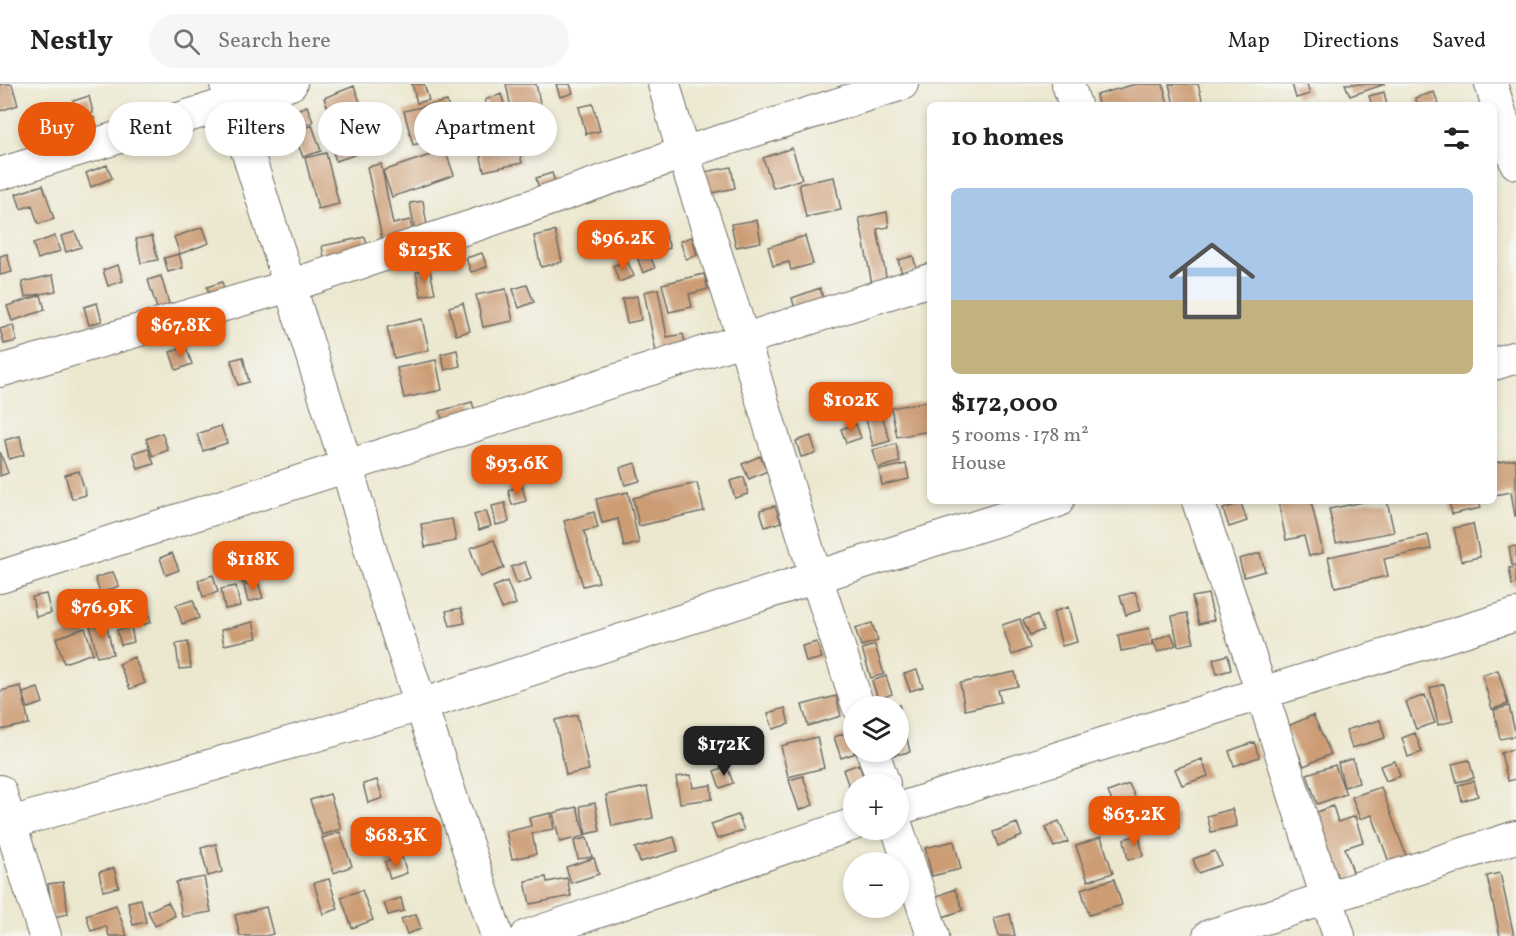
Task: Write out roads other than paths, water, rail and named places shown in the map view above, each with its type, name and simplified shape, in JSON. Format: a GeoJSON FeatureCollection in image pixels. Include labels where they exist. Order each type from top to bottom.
{"type":"FeatureCollection","features":[{"type":"Feature","properties":{"kind":"street"},"geometry":{"type":"LineString","coordinates":[[0,174],[230,94],[291,84]]}},
{"type":"Feature","properties":{"kind":"street"},"geometry":{"type":"LineString","coordinates":[[664,84],[683,153],[855,696]]}},
{"type":"Feature","properties":{"kind":"street"},"geometry":{"type":"LineString","coordinates":[[0,371],[289,286],[485,222],[683,153],[902,84]]}},
{"type":"Feature","properties":{"kind":"street"},"geometry":{"type":"LineString","coordinates":[[1068,84],[1074,102]]}},
{"type":"Feature","properties":{"kind":"street"},"geometry":{"type":"LineString","coordinates":[[230,94],[373,559],[497,936]]}},
{"type":"Feature","properties":{"kind":"street"},"geometry":{"type":"LineString","coordinates":[[1497,97],[1516,163]]}},
{"type":"Feature","properties":{"kind":"street"},"geometry":{"type":"LineString","coordinates":[[0,578],[927,281]]}},
{"type":"Feature","properties":{"kind":"street"},"geometry":{"type":"LineString","coordinates":[[1497,363],[1516,357]]}},
{"type":"Feature","properties":{"kind":"street"},"geometry":{"type":"LineString","coordinates":[[5,825],[421,705],[1048,504]]}},
{"type":"Feature","properties":{"kind":"street"},"geometry":{"type":"LineString","coordinates":[[1199,504],[1339,936]]}},
{"type":"Feature","properties":{"kind":"street"},"geometry":{"type":"LineString","coordinates":[[909,805],[1516,615]]}},
{"type":"Feature","properties":{"kind":"street"},"geometry":{"type":"LineString","coordinates":[[0,791],[5,825],[45,936]]}},
{"type":"Feature","properties":{"kind":"street"},"geometry":{"type":"LineString","coordinates":[[527,936],[843,828]]}},
{"type":"Feature","properties":{"kind":"street"},"geometry":{"type":"LineString","coordinates":[[1209,936],[1516,837]]}},
{"type":"Feature","properties":{"kind":"street"},"geometry":{"type":"LineString","coordinates":[[901,840],[933,936]]}}]}
